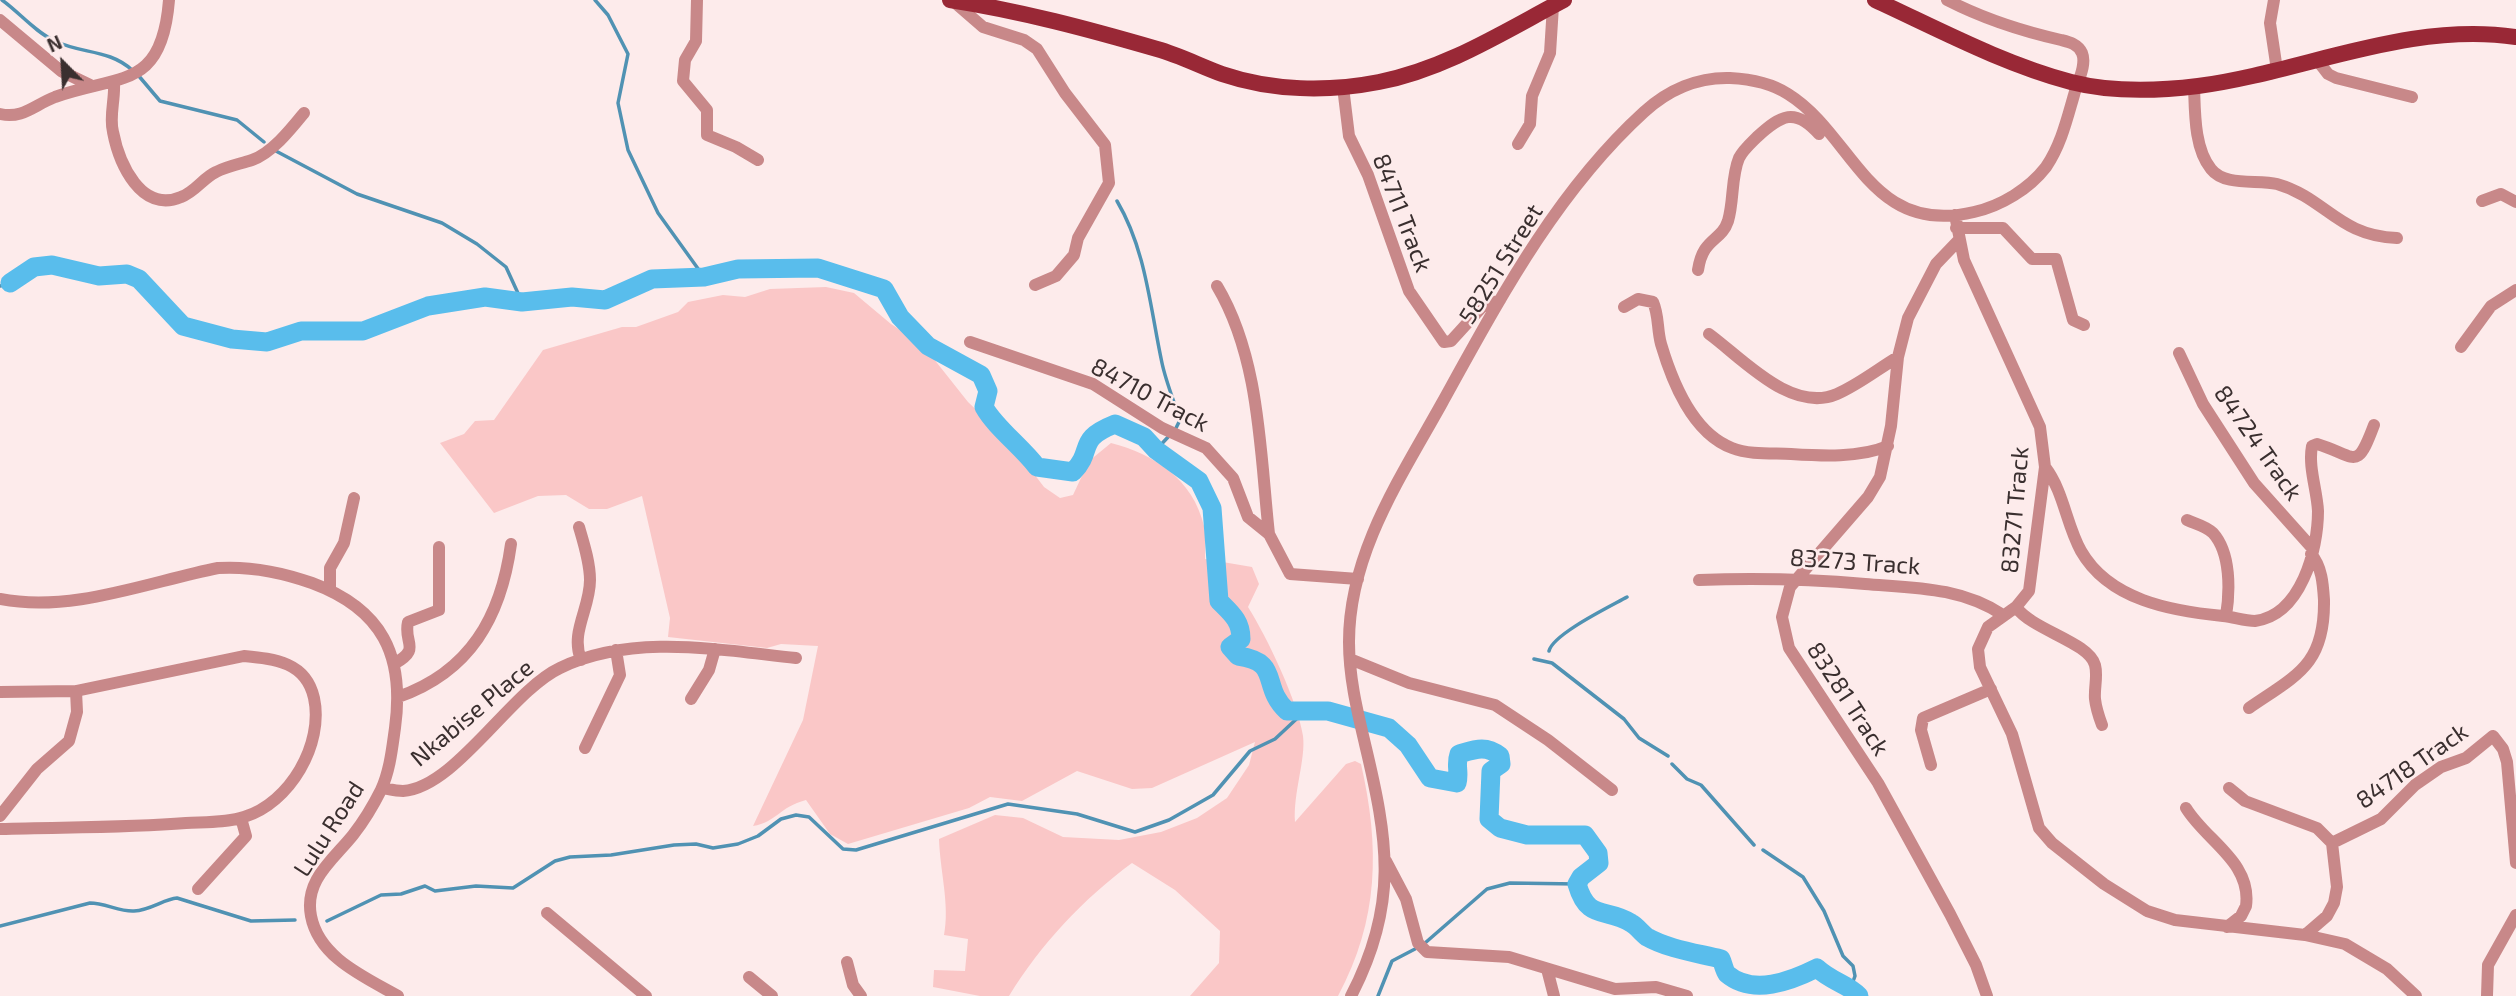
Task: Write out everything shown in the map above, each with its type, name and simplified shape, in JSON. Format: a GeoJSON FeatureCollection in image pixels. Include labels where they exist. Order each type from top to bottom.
{"type":"FeatureCollection","features":[{"type":"Feature","properties":{"kind":"main road"},"geometry":{"type":"LineString","coordinates":[[951,0],[1013,5],[1164,51],[1250,81],[1304,88],[1381,82],[1421,71],[1558,3]]}},
{"type":"Feature","properties":{"kind":"main road"},"geometry":{"type":"LineString","coordinates":[[1875,0],[2028,68],[2077,83],[2141,88],[2194,86],[2435,35],[2478,33],[2516,37]]}},
{"type":"Feature","properties":{"kind":"street"},"geometry":{"type":"LineString","coordinates":[[0,114],[16,117],[51,99],[90,85],[114,84],[133,76],[153,58],[169,0]]}},
{"type":"Feature","properties":{"kind":"street"},"geometry":{"type":"LineString","coordinates":[[697,0],[696,41],[685,60],[682,74],[686,88],[708,110],[706,129],[709,137],[736,147],[758,160]]}},
{"type":"Feature","properties":{"kind":"street"},"geometry":{"type":"LineString","coordinates":[[951,0],[983,27],[1024,40],[1037,49],[1105,145],[1109,183],[1078,238],[1074,255],[1056,276],[1035,285]]}},
{"type":"Feature","properties":{"kind":"street","name":"58251 Street"},"geometry":{"type":"LineString","coordinates":[[1351,996],[1365,968],[1383,907],[1386,861],[1380,811],[1356,705],[1350,659],[1350,629],[1358,579],[1385,506],[1500,300],[1541,233],[1580,183],[1644,112],[1679,88],[1720,78],[1754,80],[1778,88],[1807,108],[1872,187],[1887,197],[1956,228],[1987,208],[2006,200],[2037,177],[2047,165],[2063,135],[2083,61],[2080,48],[2074,44],[2015,29],[1947,0]]}},
{"type":"Feature","properties":{"kind":"street"},"geometry":{"type":"LineString","coordinates":[[2274,0],[2270,23],[2277,70]]}},
{"type":"Feature","properties":{"kind":"street"},"geometry":{"type":"LineString","coordinates":[[1518,144],[1530,124],[1532,96],[1550,53],[1558,3]]}},
{"type":"Feature","properties":{"kind":"street"},"geometry":{"type":"LineString","coordinates":[[0,20],[61,71],[90,85]]}},
{"type":"Feature","properties":{"kind":"street"},"geometry":{"type":"LineString","coordinates":[[2318,61],[2331,76],[2412,97]]}},
{"type":"Feature","properties":{"kind":"street"},"geometry":{"type":"LineString","coordinates":[[114,84],[112,123],[117,145],[134,184],[142,192],[157,199],[180,198],[212,173],[255,160],[291,130],[304,113]]}},
{"type":"Feature","properties":{"kind":"street"},"geometry":{"type":"LineString","coordinates":[[2194,86],[2198,133],[2206,161],[2214,172],[2226,178],[2282,186],[2357,232],[2378,238],[2397,238]]}},
{"type":"Feature","properties":{"kind":"street","name":"84711 Track"},"geometry":{"type":"LineString","coordinates":[[1343,87],[1349,136],[1368,175],[1409,290],[1432,328],[1447,343],[1461,332],[1482,307],[1500,300]]}},
{"type":"Feature","properties":{"kind":"street"},"geometry":{"type":"LineString","coordinates":[[1698,270],[1701,251],[1727,223],[1739,158],[1772,124],[1785,117],[1798,117],[1811,125],[1834,152],[1846,156]]}},
{"type":"Feature","properties":{"kind":"street"},"geometry":{"type":"LineString","coordinates":[[2482,201],[2501,194],[2516,202]]}},
{"type":"Feature","properties":{"kind":"street"},"geometry":{"type":"LineString","coordinates":[[1956,228],[2003,228],[2032,259],[2056,260],[2073,320],[2084,325]]}},
{"type":"Feature","properties":{"kind":"street","name":"83281 Track"},"geometry":{"type":"LineString","coordinates":[[1956,228],[1908,318],[1898,357],[1888,446],[1880,477],[1868,497],[1798,578],[1783,601],[1783,629],[1788,648],[1878,783],[1955,924],[1987,996]]}},
{"type":"Feature","properties":{"kind":"street","name":"83271 Track"},"geometry":{"type":"LineString","coordinates":[[1956,228],[1972,278],[2040,427],[2045,467],[2033,578],[2026,598],[1988,626],[1978,649],[1980,667],[2012,734],[2036,820],[2052,842],[2104,884],[2147,911],[2175,920],[2331,940],[2358,950],[2387,969],[2416,996]]}},
{"type":"Feature","properties":{"kind":"street"},"geometry":{"type":"LineString","coordinates":[[1217,286],[1238,332],[1251,382],[1269,534],[1290,574],[1358,579]]}},
{"type":"Feature","properties":{"kind":"street"},"geometry":{"type":"LineString","coordinates":[[2461,347],[2491,306],[2516,290]]}},
{"type":"Feature","properties":{"kind":"street"},"geometry":{"type":"LineString","coordinates":[[1624,307],[1638,299],[1653,302],[1660,341],[1679,392],[1695,417],[1725,445],[1745,451],[1795,454],[1852,454],[1888,446]]}},
{"type":"Feature","properties":{"kind":"street"},"geometry":{"type":"LineString","coordinates":[[1709,334],[1748,368],[1783,388],[1808,397],[1837,394],[1898,357]]}},
{"type":"Feature","properties":{"kind":"street","name":"84710 Track"},"geometry":{"type":"LineString","coordinates":[[970,342],[1093,384],[1161,428],[1206,448],[1233,478],[1248,517],[1269,534]]}},
{"type":"Feature","properties":{"kind":"street","name":"84724 Track"},"geometry":{"type":"LineString","coordinates":[[2179,353],[2203,404],[2254,483],[2312,551]]}},
{"type":"Feature","properties":{"kind":"street"},"geometry":{"type":"LineString","coordinates":[[2045,467],[2062,498],[2081,550],[2104,580],[2147,601],[2190,612],[2255,621],[2272,616],[2298,589],[2312,551],[2318,509],[2311,448],[2317,444],[2350,457],[2357,457],[2364,452],[2374,425]]}},
{"type":"Feature","properties":{"kind":"street"},"geometry":{"type":"LineString","coordinates":[[330,590],[332,562],[344,543],[354,498]]}},
{"type":"Feature","properties":{"kind":"street"},"geometry":{"type":"LineString","coordinates":[[2187,520],[2210,531],[2222,550],[2229,594],[2226,616]]}},
{"type":"Feature","properties":{"kind":"street"},"geometry":{"type":"LineString","coordinates":[[579,527],[590,579],[577,632],[576,644],[581,660]]}},
{"type":"Feature","properties":{"kind":"street"},"geometry":{"type":"LineString","coordinates":[[398,697],[441,677],[458,663],[478,638],[496,608],[503,588],[511,544]]}},
{"type":"Feature","properties":{"kind":"street"},"geometry":{"type":"LineString","coordinates":[[394,664],[405,658],[411,649],[408,622],[439,610],[439,547]]}},
{"type":"Feature","properties":{"kind":"street"},"geometry":{"type":"LineString","coordinates":[[2249,708],[2299,673],[2316,653],[2322,632],[2323,593],[2320,569],[2312,551]]}},
{"type":"Feature","properties":{"kind":"street","name":"Lulu Road"},"geometry":{"type":"LineString","coordinates":[[0,599],[27,602],[64,601],[232,567],[273,571],[330,590],[369,615],[379,628],[394,664],[398,697],[392,753],[382,788],[355,833],[315,882],[311,915],[317,933],[332,953],[345,965],[398,996]]}},
{"type":"Feature","properties":{"kind":"street","name":"83273 Track"},"geometry":{"type":"LineString","coordinates":[[1699,580],[1798,578],[1956,592],[2003,615]]}},
{"type":"Feature","properties":{"kind":"street"},"geometry":{"type":"LineString","coordinates":[[2016,607],[2026,620],[2081,650],[2093,660],[2095,699],[2102,726]]}},
{"type":"Feature","properties":{"kind":"street"},"geometry":{"type":"LineString","coordinates":[[691,699],[709,670],[715,649]]}},
{"type":"Feature","properties":{"kind":"street","name":"Nkabise Place"},"geometry":{"type":"LineString","coordinates":[[382,788],[412,789],[440,773],[541,679],[581,660],[616,650],[715,649],[796,658]]}},
{"type":"Feature","properties":{"kind":"street"},"geometry":{"type":"LineString","coordinates":[[585,748],[620,675],[616,650]]}},
{"type":"Feature","properties":{"kind":"street"},"geometry":{"type":"LineString","coordinates":[[0,694],[76,691],[244,656],[270,658],[300,670],[313,694],[316,709],[311,748],[286,787],[261,809],[241,818],[168,824],[0,829]]}},
{"type":"Feature","properties":{"kind":"street"},"geometry":{"type":"LineString","coordinates":[[1350,659],[1409,684],[1495,705],[1548,740],[1612,790]]}},
{"type":"Feature","properties":{"kind":"street"},"geometry":{"type":"LineString","coordinates":[[1931,765],[1921,730],[1923,718],[1991,689]]}},
{"type":"Feature","properties":{"kind":"street"},"geometry":{"type":"LineString","coordinates":[[0,816],[37,769],[69,741],[77,712],[76,691]]}},
{"type":"Feature","properties":{"kind":"street","name":"84718 Track"},"geometry":{"type":"LineString","coordinates":[[2332,843],[2381,819],[2414,785],[2441,767],[2466,758],[2493,736],[2504,748],[2507,762],[2516,863]]}},
{"type":"Feature","properties":{"kind":"street"},"geometry":{"type":"LineString","coordinates":[[2229,788],[2245,802],[2317,828],[2332,843],[2337,887],[2334,903],[2327,916],[2305,936]]}},
{"type":"Feature","properties":{"kind":"street"},"geometry":{"type":"LineString","coordinates":[[2186,808],[2198,827],[2231,857],[2241,873],[2247,899],[2241,916],[2227,927]]}},
{"type":"Feature","properties":{"kind":"street"},"geometry":{"type":"LineString","coordinates":[[198,889],[246,836],[241,818]]}},
{"type":"Feature","properties":{"kind":"street"},"geometry":{"type":"LineString","coordinates":[[1386,861],[1406,899],[1422,949],[1449,955],[1509,957],[1615,989],[1656,987],[1687,996]]}},
{"type":"Feature","properties":{"kind":"street"},"geometry":{"type":"LineString","coordinates":[[547,913],[646,996]]}},
{"type":"Feature","properties":{"kind":"street"},"geometry":{"type":"LineString","coordinates":[[2487,996],[2488,965],[2516,915]]}},
{"type":"Feature","properties":{"kind":"street"},"geometry":{"type":"LineString","coordinates":[[847,962],[853,985],[861,996]]}},
{"type":"Feature","properties":{"kind":"street"},"geometry":{"type":"LineString","coordinates":[[1547,969],[1555,996]]}},
{"type":"Feature","properties":{"kind":"street"},"geometry":{"type":"LineString","coordinates":[[750,977],[772,996]]}},
{"type":"Feature","properties":{"kind":"shaded area"},"geometry":{"type":"Polygon","coordinates":[[[826,287],[854,293],[891,324],[922,344],[968,402],[1009,441],[1044,487],[1060,498],[1073,495],[1089,461],[1111,443],[1127,448],[1170,471],[1191,495],[1204,526],[1205,559],[1252,567],[1259,584],[1248,607],[1281,670],[1303,736],[1295,822],[1346,764],[1355,761],[1361,764],[1371,825],[1372,883],[1362,939],[1338,996],[1190,996],[1219,963],[1220,931],[1175,890],[1132,863],[1064,923],[1035,958],[1009,996],[980,996],[933,987],[934,970],[965,971],[968,939],[944,935],[945,900],[939,839],[995,815],[1023,818],[1063,837],[1119,840],[1161,832],[1197,818],[1227,798],[1249,765],[1255,742],[1152,788],[1132,789],[1077,771],[1022,801],[990,797],[969,808],[848,844],[830,834],[806,800],[790,806],[768,821],[753,826],[803,720],[818,646],[781,644],[767,648],[668,637],[670,618],[642,496],[607,509],[589,509],[566,495],[538,496],[494,513],[440,443],[464,434],[475,421],[494,420],[543,350],[622,327],[636,327],[678,312],[688,302],[723,295],[745,297],[770,289],[826,287]]]}},
{"type":"Feature","properties":{"kind":"waterway"},"geometry":{"type":"LineString","coordinates":[[2,0],[48,37],[65,45],[114,58],[132,70]]}},
{"type":"Feature","properties":{"kind":"waterway"},"geometry":{"type":"LineString","coordinates":[[595,0],[608,15],[628,54],[618,103],[628,150],[658,213],[704,277]]}},
{"type":"Feature","properties":{"kind":"waterway"},"geometry":{"type":"LineString","coordinates":[[138,75],[160,101],[237,120],[264,142]]}},
{"type":"Feature","properties":{"kind":"waterway"},"geometry":{"type":"LineString","coordinates":[[274,150],[357,194],[442,223],[477,244],[506,267],[522,302]]}},
{"type":"Feature","properties":{"kind":"waterway"},"geometry":{"type":"LineString","coordinates":[[1117,201],[1135,239],[1141,259],[1164,370],[1180,420],[1175,430]]}},
{"type":"Feature","properties":{"kind":"waterway"},"geometry":{"type":"LineString","coordinates":[[10,283],[34,267],[52,265],[99,276],[127,274],[139,279],[183,326],[232,339],[267,342],[301,331],[363,331],[428,306],[485,297],[522,302],[572,297],[605,300],[652,279],[704,277],[738,269],[818,268],[884,289],[900,317],[928,346],[981,375],[988,391],[984,407],[1037,467],[1073,472],[1090,440],[1115,424],[1144,437],[1156,450],[1199,481],[1212,508],[1219,601],[1235,618],[1241,633],[1241,639],[1230,647],[1238,656],[1252,659],[1266,669],[1274,693],[1287,711],[1328,711],[1389,728],[1408,745],[1430,778],[1457,783],[1459,754],[1481,749],[1490,750],[1500,756],[1501,764],[1491,771],[1489,819],[1500,828],[1527,835],[1585,835],[1598,853],[1599,863],[1581,877],[1577,884],[1581,896],[1592,909],[1622,918],[1647,937],[1664,945],[1721,959],[1727,974],[1737,981],[1772,984],[1796,978],[1817,968],[1859,996]]}},
{"type":"Feature","properties":{"kind":"waterway"},"geometry":{"type":"LineString","coordinates":[[0,286],[10,283]]}},
{"type":"Feature","properties":{"kind":"waterway"},"geometry":{"type":"LineString","coordinates":[[1156,450],[1169,436]]}},
{"type":"Feature","properties":{"kind":"waterway"},"geometry":{"type":"LineString","coordinates":[[1549,651],[1553,644],[1571,629],[1627,597]]}},
{"type":"Feature","properties":{"kind":"waterway"},"geometry":{"type":"LineString","coordinates":[[1534,659],[1552,663],[1624,719],[1639,738],[1668,756]]}},
{"type":"Feature","properties":{"kind":"waterway"},"geometry":{"type":"LineString","coordinates":[[327,921],[381,895],[401,894],[425,886],[435,891],[476,886],[513,888],[555,861],[570,857],[611,855],[674,845],[696,844],[713,848],[738,844],[758,836],[781,819],[796,815],[809,817],[843,849],[856,850],[1008,804],[1077,814],[1135,832],[1169,820],[1213,795],[1250,751],[1275,739],[1305,711]]}},
{"type":"Feature","properties":{"kind":"waterway"},"geometry":{"type":"LineString","coordinates":[[1672,764],[1687,779],[1701,785],[1754,845]]}},
{"type":"Feature","properties":{"kind":"waterway"},"geometry":{"type":"LineString","coordinates":[[1763,850],[1803,877],[1824,911],[1843,956],[1853,966],[1855,976],[1851,987]]}},
{"type":"Feature","properties":{"kind":"waterway"},"geometry":{"type":"LineString","coordinates":[[1425,943],[1487,889],[1510,883],[1577,884]]}},
{"type":"Feature","properties":{"kind":"waterway"},"geometry":{"type":"LineString","coordinates":[[0,926],[90,903],[134,911],[177,898],[251,921],[295,920]]}},
{"type":"Feature","properties":{"kind":"waterway"},"geometry":{"type":"LineString","coordinates":[[1378,996],[1392,961],[1415,949]]}}]}
